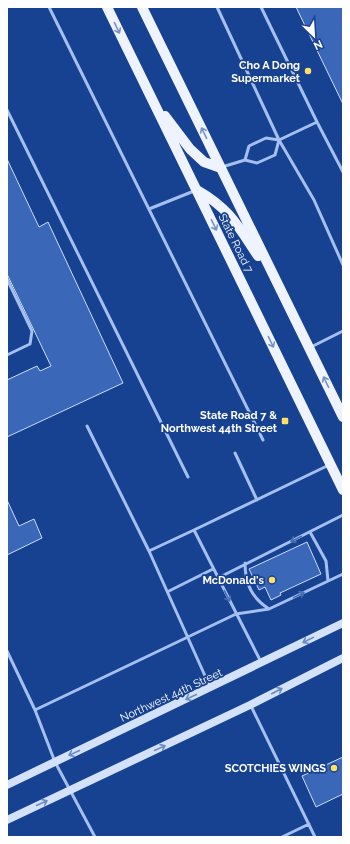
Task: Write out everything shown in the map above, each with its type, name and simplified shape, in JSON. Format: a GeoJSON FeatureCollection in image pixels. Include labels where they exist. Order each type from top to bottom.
{"type":"FeatureCollection","features":[{"type":"Feature","properties":{"kind":"main road","name":"State Road 7"},"geometry":{"type":"LineString","coordinates":[[107,7],[343,490]]}},
{"type":"Feature","properties":{"kind":"main road","name":"State Road 7"},"geometry":{"type":"LineString","coordinates":[[142,7],[343,417]]}},
{"type":"Feature","properties":{"kind":"main road"},"geometry":{"type":"LineString","coordinates":[[152,99],[190,149],[204,162],[221,168]]}},
{"type":"Feature","properties":{"kind":"main road"},"geometry":{"type":"LineString","coordinates":[[196,190],[215,200],[230,214],[280,288]]}},
{"type":"Feature","properties":{"kind":"street","name":"Northwest 44th Street"},"geometry":{"type":"LineString","coordinates":[[7,785],[211,688],[343,623]]}},
{"type":"Feature","properties":{"kind":"street"},"geometry":{"type":"LineString","coordinates":[[7,820],[250,705],[343,658]]}},
{"type":"Feature","properties":{"kind":"lane"},"geometry":{"type":"LineString","coordinates":[[50,7],[263,440]]}},
{"type":"Feature","properties":{"kind":"lane"},"geometry":{"type":"LineString","coordinates":[[217,7],[279,140],[314,200],[343,265]]}},
{"type":"Feature","properties":{"kind":"lane"},"geometry":{"type":"LineString","coordinates":[[261,7],[343,172]]}},
{"type":"Feature","properties":{"kind":"lane"},"geometry":{"type":"LineString","coordinates":[[7,110],[188,477]]}},
{"type":"Feature","properties":{"kind":"lane"},"geometry":{"type":"LineString","coordinates":[[245,160],[249,146],[266,138],[279,140],[317,122]]}},
{"type":"Feature","properties":{"kind":"lane"},"geometry":{"type":"LineString","coordinates":[[221,168],[245,160],[257,163],[275,155],[279,140]]}},
{"type":"Feature","properties":{"kind":"lane"},"geometry":{"type":"LineString","coordinates":[[149,209],[196,190]]}},
{"type":"Feature","properties":{"kind":"lane"},"geometry":{"type":"LineString","coordinates":[[7,280],[32,330],[30,344],[7,355]]}},
{"type":"Feature","properties":{"kind":"lane"},"geometry":{"type":"LineString","coordinates":[[309,348],[343,331]]}},
{"type":"Feature","properties":{"kind":"lane"},"geometry":{"type":"LineString","coordinates":[[87,426],[169,591],[211,688]]}},
{"type":"Feature","properties":{"kind":"lane"},"geometry":{"type":"LineString","coordinates":[[235,454],[257,500]]}},
{"type":"Feature","properties":{"kind":"lane"},"geometry":{"type":"LineString","coordinates":[[149,551],[331,464]]}},
{"type":"Feature","properties":{"kind":"lane"},"geometry":{"type":"LineString","coordinates":[[218,578],[245,563],[343,515]]}},
{"type":"Feature","properties":{"kind":"lane"},"geometry":{"type":"LineString","coordinates":[[194,530],[261,663]]}},
{"type":"Feature","properties":{"kind":"lane"},"geometry":{"type":"LineString","coordinates":[[310,532],[326,561],[328,581]]}},
{"type":"Feature","properties":{"kind":"lane"},"geometry":{"type":"LineString","coordinates":[[245,563],[245,576],[249,587],[259,603],[269,609]]}},
{"type":"Feature","properties":{"kind":"lane"},"geometry":{"type":"LineString","coordinates":[[169,591],[213,569]]}},
{"type":"Feature","properties":{"kind":"lane"},"geometry":{"type":"LineString","coordinates":[[35,710],[236,614],[269,609],[343,574]]}},
{"type":"Feature","properties":{"kind":"lane"},"geometry":{"type":"LineString","coordinates":[[7,651],[35,710],[55,762],[95,837]]}},
{"type":"Feature","properties":{"kind":"lane"},"geometry":{"type":"LineString","coordinates":[[250,705],[315,837]]}},
{"type":"Feature","properties":{"kind":"lane"},"geometry":{"type":"LineString","coordinates":[[282,837],[309,824]]}},
{"type":"Feature","properties":{"kind":"building"},"geometry":{"type":"Polygon","coordinates":[[[296,7],[343,7],[343,104],[296,7]]]}},
{"type":"Feature","properties":{"kind":"building"},"geometry":{"type":"Polygon","coordinates":[[[7,159],[39,227],[48,222],[123,383],[7,437],[7,380],[37,366],[40,371],[51,366],[7,274],[7,159]]]}},
{"type":"Feature","properties":{"kind":"building"},"geometry":{"type":"Polygon","coordinates":[[[7,500],[19,526],[34,519],[42,538],[7,555],[7,500]]]}},
{"type":"Feature","properties":{"kind":"building"},"geometry":{"type":"Polygon","coordinates":[[[307,542],[321,574],[280,593],[281,595],[271,600],[265,587],[259,590],[249,569],[307,542]]]}},
{"type":"Feature","properties":{"kind":"building"},"geometry":{"type":"Polygon","coordinates":[[[343,757],[343,794],[316,807],[302,776],[343,757]]]}},
{"type":"Feature","properties":{"kind":"place","name":"Cho A Dong Supermarket"},"geometry":{"type":"Point","coordinates":[308,71]}},
{"type":"Feature","properties":{"kind":"place","name":"State Road 7 & Northwest 44th Street"},"geometry":{"type":"Point","coordinates":[285,421]}},
{"type":"Feature","properties":{"kind":"place","name":"McDonald's"},"geometry":{"type":"Point","coordinates":[272,580]}},
{"type":"Feature","properties":{"kind":"place","name":"SCOTCHIES WINGS"},"geometry":{"type":"Point","coordinates":[334,768]}}]}
